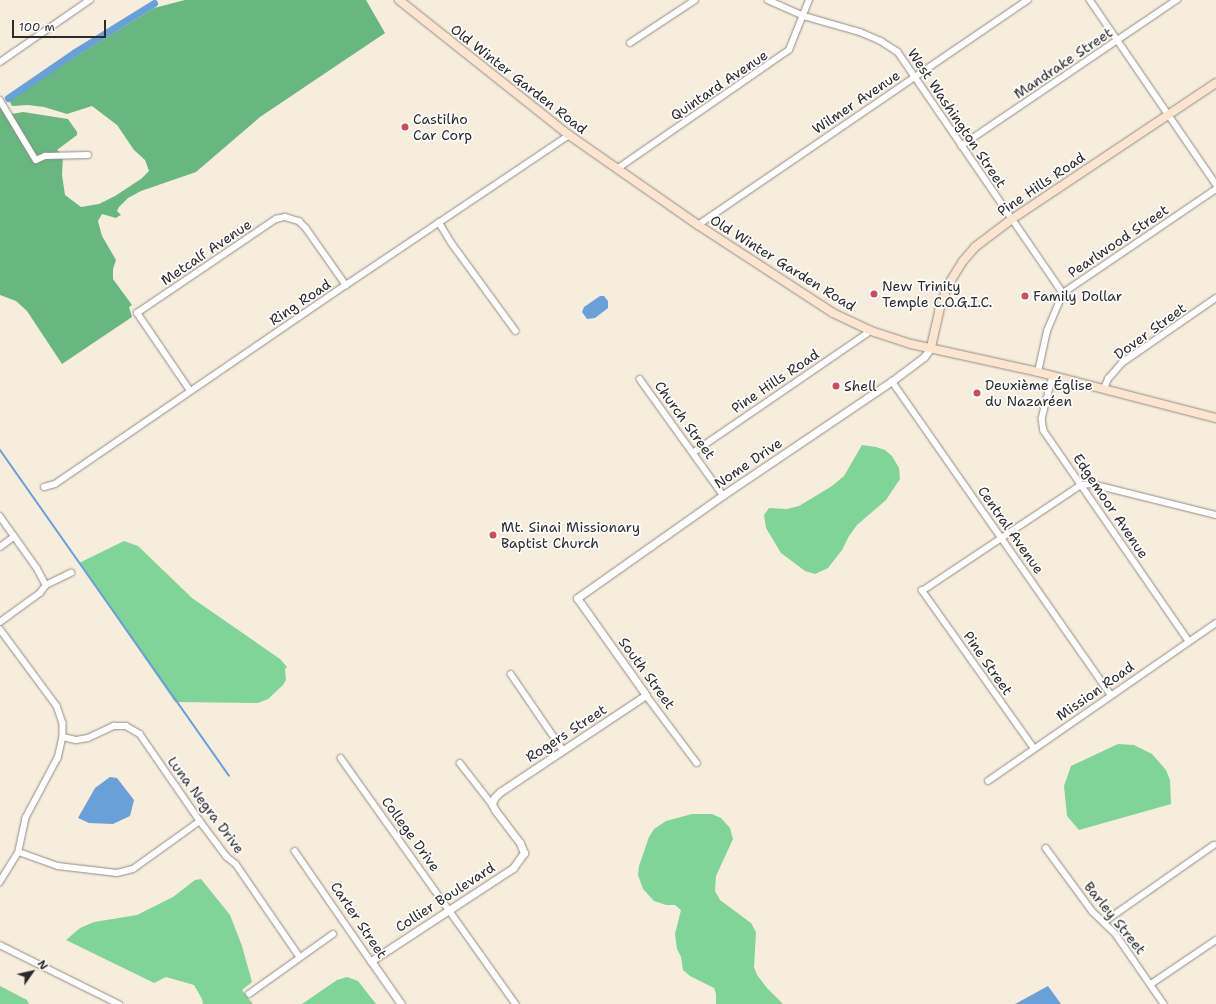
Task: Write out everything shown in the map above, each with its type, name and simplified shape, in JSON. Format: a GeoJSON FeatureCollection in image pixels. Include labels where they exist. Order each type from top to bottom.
{"type":"FeatureCollection","features":[{"type":"Feature","properties":{"kind":"main road","name":"Old Winter Garden Road"},"geometry":{"type":"LineString","coordinates":[[399,0],[569,136],[698,225],[833,313],[871,331],[911,344],[931,347],[1038,372],[1216,418]]}},
{"type":"Feature","properties":{"kind":"main road","name":"Pine Hills Road"},"geometry":{"type":"LineString","coordinates":[[931,347],[939,311],[948,285],[963,261],[975,247],[1012,219],[1216,83]]}},
{"type":"Feature","properties":{"kind":"street"},"geometry":{"type":"LineString","coordinates":[[0,62],[90,0]]}},
{"type":"Feature","properties":{"kind":"street"},"geometry":{"type":"LineString","coordinates":[[630,43],[695,0]]}},
{"type":"Feature","properties":{"kind":"street","name":"West Washington Street"},"geometry":{"type":"LineString","coordinates":[[768,0],[804,16],[860,32],[881,41],[898,52],[1063,293]]}},
{"type":"Feature","properties":{"kind":"street","name":"Quintard Avenue"},"geometry":{"type":"LineString","coordinates":[[617,169],[789,50],[804,16],[809,0]]}},
{"type":"Feature","properties":{"kind":"street","name":"Wilmer Avenue"},"geometry":{"type":"LineString","coordinates":[[698,225],[1028,0]]}},
{"type":"Feature","properties":{"kind":"street"},"geometry":{"type":"LineString","coordinates":[[1090,0],[1216,184]]}},
{"type":"Feature","properties":{"kind":"street","name":"Mandrake Street"},"geometry":{"type":"LineString","coordinates":[[961,146],[1177,0]]}},
{"type":"Feature","properties":{"kind":"street"},"geometry":{"type":"LineString","coordinates":[[0,100],[36,160],[45,156],[88,155]]}},
{"type":"Feature","properties":{"kind":"street","name":"Ring Road"},"geometry":{"type":"LineString","coordinates":[[44,487],[55,484],[439,222],[569,136]]}},
{"type":"Feature","properties":{"kind":"street","name":"Pearlwood Street"},"geometry":{"type":"LineString","coordinates":[[1038,372],[1047,331],[1063,293],[1216,189]]}},
{"type":"Feature","properties":{"kind":"street","name":"Metcalf Avenue"},"geometry":{"type":"LineString","coordinates":[[190,391],[137,313],[276,219],[285,217],[291,218],[306,228],[346,285]]}},
{"type":"Feature","properties":{"kind":"street"},"geometry":{"type":"LineString","coordinates":[[439,222],[451,242],[516,331]]}},
{"type":"Feature","properties":{"kind":"street","name":"Dover Street"},"geometry":{"type":"LineString","coordinates":[[1104,389],[1108,379],[1122,363],[1216,298]]}},
{"type":"Feature","properties":{"kind":"street","name":"Pine Hills Road"},"geometry":{"type":"LineString","coordinates":[[694,452],[871,331]]}},
{"type":"Feature","properties":{"kind":"street","name":"Nome Drive"},"geometry":{"type":"LineString","coordinates":[[577,598],[723,495],[892,381],[924,357],[931,347]]}},
{"type":"Feature","properties":{"kind":"street","name":"Edgemoor Avenue"},"geometry":{"type":"LineString","coordinates":[[1053,376],[1042,419],[1044,431],[1070,466],[1081,485],[1189,641]]}},
{"type":"Feature","properties":{"kind":"street","name":"Church Street"},"geometry":{"type":"LineString","coordinates":[[640,379],[694,452],[723,495]]}},
{"type":"Feature","properties":{"kind":"street","name":"Central Avenue"},"geometry":{"type":"LineString","coordinates":[[892,381],[1110,694]]}},
{"type":"Feature","properties":{"kind":"street"},"geometry":{"type":"LineString","coordinates":[[1002,537],[1081,485],[1092,484],[1216,515]]}},
{"type":"Feature","properties":{"kind":"street"},"geometry":{"type":"LineString","coordinates":[[0,516],[37,568],[46,585]]}},
{"type":"Feature","properties":{"kind":"street"},"geometry":{"type":"LineString","coordinates":[[0,547],[14,537]]}},
{"type":"Feature","properties":{"kind":"street","name":"Pine Street"},"geometry":{"type":"LineString","coordinates":[[1002,537],[922,591],[1034,749]]}},
{"type":"Feature","properties":{"kind":"street"},"geometry":{"type":"LineString","coordinates":[[0,622],[40,594],[46,585],[71,574]]}},
{"type":"Feature","properties":{"kind":"street","name":"South Street"},"geometry":{"type":"LineString","coordinates":[[577,598],[646,695],[697,763]]}},
{"type":"Feature","properties":{"kind":"street","name":"Mission Road"},"geometry":{"type":"LineString","coordinates":[[988,781],[1110,694],[1216,622]]}},
{"type":"Feature","properties":{"kind":"street"},"geometry":{"type":"LineString","coordinates":[[0,629],[57,706],[63,723],[63,737],[58,758],[26,818],[19,852],[0,883]]}},
{"type":"Feature","properties":{"kind":"street"},"geometry":{"type":"LineString","coordinates":[[510,674],[563,750]]}},
{"type":"Feature","properties":{"kind":"street","name":"Rogers Street"},"geometry":{"type":"LineString","coordinates":[[492,804],[494,798],[500,792],[646,695]]}},
{"type":"Feature","properties":{"kind":"street","name":"Luna Negra Drive"},"geometry":{"type":"LineString","coordinates":[[63,737],[76,740],[88,738],[114,726],[126,726],[140,734],[200,820],[228,857],[236,864],[300,957]]}},
{"type":"Feature","properties":{"kind":"street","name":"College Drive"},"geometry":{"type":"LineString","coordinates":[[341,758],[450,909],[516,1004]]}},
{"type":"Feature","properties":{"kind":"street"},"geometry":{"type":"LineString","coordinates":[[460,763],[492,804]]}},
{"type":"Feature","properties":{"kind":"street","name":"Collier Boulevard"},"geometry":{"type":"LineString","coordinates":[[371,961],[513,868],[524,853],[520,843],[499,817],[492,804]]}},
{"type":"Feature","properties":{"kind":"street"},"geometry":{"type":"LineString","coordinates":[[19,852],[40,861],[58,866],[117,873],[133,869],[200,820]]}},
{"type":"Feature","properties":{"kind":"street"},"geometry":{"type":"LineString","coordinates":[[1104,922],[1214,845]]}},
{"type":"Feature","properties":{"kind":"street","name":"Barley Street"},"geometry":{"type":"LineString","coordinates":[[1046,848],[1092,912],[1115,934],[1152,984],[1164,1004]]}},
{"type":"Feature","properties":{"kind":"street","name":"Carter Street"},"geometry":{"type":"LineString","coordinates":[[296,852],[401,1004]]}},
{"type":"Feature","properties":{"kind":"street"},"geometry":{"type":"LineString","coordinates":[[248,994],[333,934]]}},
{"type":"Feature","properties":{"kind":"street"},"geometry":{"type":"LineString","coordinates":[[1152,984],[1216,940]]}},
{"type":"Feature","properties":{"kind":"street"},"geometry":{"type":"LineString","coordinates":[[0,945],[119,1004]]}},
{"type":"Feature","properties":{"kind":"green space"},"geometry":{"type":"Polygon","coordinates":[[[185,0],[366,0],[385,33],[260,117],[196,172],[141,191],[128,198],[119,207],[117,211],[121,215],[116,218],[102,214],[98,221],[102,236],[116,260],[113,269],[113,279],[132,305],[129,307],[132,317],[62,364],[27,311],[16,301],[0,295],[0,108],[12,114],[23,112],[68,119],[77,132],[77,135],[57,150],[63,155],[62,175],[65,195],[81,207],[99,204],[115,196],[141,179],[149,171],[145,160],[134,150],[117,125],[92,106],[67,114],[44,107],[28,105],[12,106],[8,98],[154,8],[185,0]]]}},
{"type":"Feature","properties":{"kind":"green space"},"geometry":{"type":"Polygon","coordinates":[[[862,445],[885,450],[892,456],[899,468],[900,479],[886,500],[857,525],[849,536],[842,550],[828,568],[815,574],[805,571],[781,553],[766,528],[764,515],[769,508],[787,509],[799,506],[832,486],[844,476],[862,445]]]}},
{"type":"Feature","properties":{"kind":"green space"},"geometry":{"type":"Polygon","coordinates":[[[124,541],[138,546],[192,598],[280,659],[287,667],[285,669],[286,680],[283,685],[268,699],[258,703],[175,702],[79,563],[124,541]]]}},
{"type":"Feature","properties":{"kind":"green space"},"geometry":{"type":"Polygon","coordinates":[[[1118,744],[1134,745],[1152,754],[1166,770],[1170,780],[1171,804],[1079,830],[1067,816],[1064,786],[1071,766],[1118,744]]]}},
{"type":"Feature","properties":{"kind":"green space"},"geometry":{"type":"Polygon","coordinates":[[[692,814],[712,814],[721,818],[730,828],[733,839],[716,876],[715,891],[720,900],[751,923],[756,932],[754,967],[757,975],[767,988],[783,1004],[716,1004],[716,994],[714,988],[690,976],[683,970],[681,957],[677,949],[675,934],[681,910],[675,905],[666,905],[654,901],[643,889],[638,875],[639,866],[649,837],[654,829],[666,821],[692,814]]]}},
{"type":"Feature","properties":{"kind":"green space"},"geometry":{"type":"Polygon","coordinates":[[[201,879],[230,915],[242,946],[252,982],[242,990],[253,1004],[203,1004],[202,999],[194,985],[166,977],[154,983],[66,940],[80,928],[94,922],[137,915],[173,897],[195,880],[201,879]]]}},
{"type":"Feature","properties":{"kind":"green space"},"geometry":{"type":"Polygon","coordinates":[[[347,977],[358,981],[376,1004],[302,1004],[337,980],[347,977]]]}},
{"type":"Feature","properties":{"kind":"green space"},"geometry":{"type":"Polygon","coordinates":[[[0,986],[27,1000],[29,1004],[0,1004],[0,986]]]}},
{"type":"Feature","properties":{"kind":"water"},"geometry":{"type":"Polygon","coordinates":[[[600,296],[604,296],[608,301],[608,308],[595,318],[587,319],[582,312],[584,307],[600,296]]]}},
{"type":"Feature","properties":{"kind":"water"},"geometry":{"type":"Polygon","coordinates":[[[110,777],[117,778],[134,800],[130,816],[113,824],[89,823],[78,818],[95,788],[110,777]]]}},
{"type":"Feature","properties":{"kind":"water"},"geometry":{"type":"Polygon","coordinates":[[[1048,986],[1061,1004],[1015,1004],[1048,986]]]}},
{"type":"Feature","properties":{"kind":"waterway"},"geometry":{"type":"LineString","coordinates":[[8,98],[75,52],[154,3]]}},
{"type":"Feature","properties":{"kind":"waterway"},"geometry":{"type":"LineString","coordinates":[[0,450],[229,776]]}},
{"type":"Feature","properties":{"kind":"place","name":"Castilho Car Corp"},"geometry":{"type":"Point","coordinates":[405,127]}},
{"type":"Feature","properties":{"kind":"place","name":"New Trinity Temple C.O.G.I.C."},"geometry":{"type":"Point","coordinates":[874,294]}},
{"type":"Feature","properties":{"kind":"place","name":"Family Dollar"},"geometry":{"type":"Point","coordinates":[1025,296]}},
{"type":"Feature","properties":{"kind":"place","name":"Shell"},"geometry":{"type":"Point","coordinates":[836,386]}},
{"type":"Feature","properties":{"kind":"place","name":"Deuxième Église du Nazaréen"},"geometry":{"type":"Point","coordinates":[977,393]}},
{"type":"Feature","properties":{"kind":"place","name":"Mt. Sinai Missionary Baptist Church"},"geometry":{"type":"Point","coordinates":[493,535]}}]}
